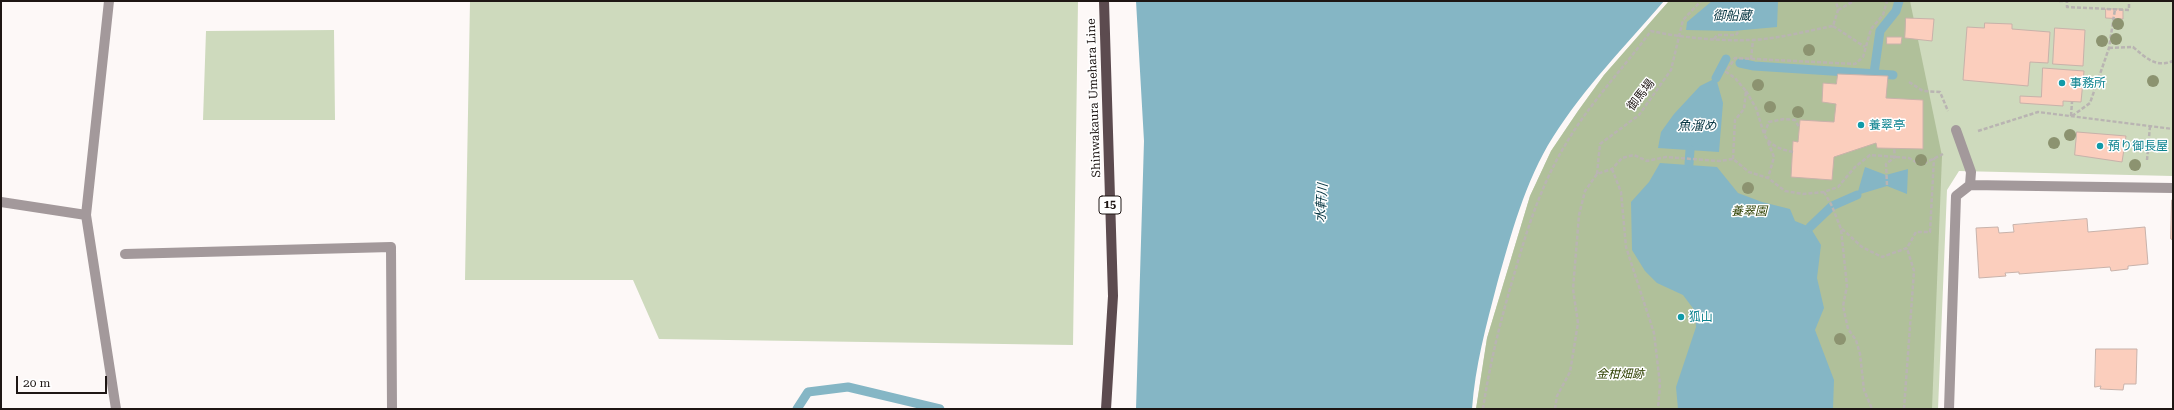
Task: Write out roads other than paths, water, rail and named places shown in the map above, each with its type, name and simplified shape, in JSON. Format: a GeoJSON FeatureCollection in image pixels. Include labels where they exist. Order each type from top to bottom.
{"type":"FeatureCollection","features":[{"type":"Feature","properties":{"kind":"main road","name":"Shinwakaura Umehara Line"},"geometry":{"type":"LineString","coordinates":[[1104,1],[1113,296],[1106,409]]}},
{"type":"Feature","properties":{"kind":"street"},"geometry":{"type":"LineString","coordinates":[[109,1],[86,215],[116,409]]}},
{"type":"Feature","properties":{"kind":"street"},"geometry":{"type":"LineString","coordinates":[[1956,130],[1971,172],[1970,185]]}},
{"type":"Feature","properties":{"kind":"street"},"geometry":{"type":"LineString","coordinates":[[1949,409],[1956,196],[1970,185],[2173,188]]}},
{"type":"Feature","properties":{"kind":"street"},"geometry":{"type":"LineString","coordinates":[[1,202],[86,215]]}},
{"type":"Feature","properties":{"kind":"street"},"geometry":{"type":"LineString","coordinates":[[125,254],[391,247],[392,409]]}},
{"type":"Feature","properties":{"kind":"water","name":"水軒川"},"geometry":{"type":"Polygon","coordinates":[[[1136,1],[1664,1],[1578,101],[1553,137],[1534,172],[1520,209],[1497,284],[1478,362],[1472,409],[1136,409],[1144,141],[1136,1]]]}},
{"type":"Feature","properties":{"kind":"water","name":"御船蔵"},"geometry":{"type":"Polygon","coordinates":[[[1712,1],[1778,1],[1777,27],[1733,31],[1686,30],[1687,22],[1712,1]]]}},
{"type":"Feature","properties":{"kind":"water","name":"魚溜め"},"geometry":{"type":"Polygon","coordinates":[[[1716,78],[1723,103],[1719,152],[1658,148],[1661,132],[1674,114],[1700,86],[1716,78]]]}},
{"type":"Feature","properties":{"kind":"water"},"geometry":{"type":"Polygon","coordinates":[[[1660,163],[1717,167],[1738,193],[1762,202],[1790,209],[1795,221],[1810,227],[1821,245],[1817,278],[1824,308],[1815,330],[1834,380],[1833,409],[1678,409],[1676,387],[1696,327],[1695,311],[1683,295],[1657,283],[1645,271],[1632,250],[1631,202],[1649,182],[1660,163]]]}},
{"type":"Feature","properties":{"kind":"water"},"geometry":{"type":"Polygon","coordinates":[[[1865,167],[1886,175],[1908,169],[1907,194],[1887,186],[1857,195],[1865,167]]]}},
{"type":"Feature","properties":{"kind":"waterway"},"geometry":{"type":"LineString","coordinates":[[1874,73],[1880,31],[1896,11],[1899,1]]}},
{"type":"Feature","properties":{"kind":"waterway"},"geometry":{"type":"LineString","coordinates":[[1716,78],[1726,59]]}},
{"type":"Feature","properties":{"kind":"waterway"},"geometry":{"type":"LineString","coordinates":[[1740,63],[1754,66],[1893,75]]}},
{"type":"Feature","properties":{"kind":"waterway"},"geometry":{"type":"LineString","coordinates":[[1689,164],[1690,150]]}},
{"type":"Feature","properties":{"kind":"waterway"},"geometry":{"type":"LineString","coordinates":[[1810,227],[1832,206],[1857,195]]}},
{"type":"Feature","properties":{"kind":"waterway"},"geometry":{"type":"LineString","coordinates":[[797,409],[808,392],[848,387],[940,409]]}},
{"type":"Feature","properties":{"kind":"place","name":"事務所"},"geometry":{"type":"Point","coordinates":[2062,83]}},
{"type":"Feature","properties":{"kind":"place","name":"養翠亭"},"geometry":{"type":"Point","coordinates":[1861,125]}},
{"type":"Feature","properties":{"kind":"place","name":"預り御長屋"},"geometry":{"type":"Point","coordinates":[2100,146]}},
{"type":"Feature","properties":{"kind":"place","name":"狐山"},"geometry":{"type":"Point","coordinates":[1681,317]}},
{"type":"Feature","properties":{"kind":"park label","name":"養翠園"},"geometry":{"type":"Point","coordinates":[1749,211]}},
{"type":"Feature","properties":{"kind":"park label","name":"金柑畑跡"},"geometry":{"type":"Point","coordinates":[1620,374]}}]}
